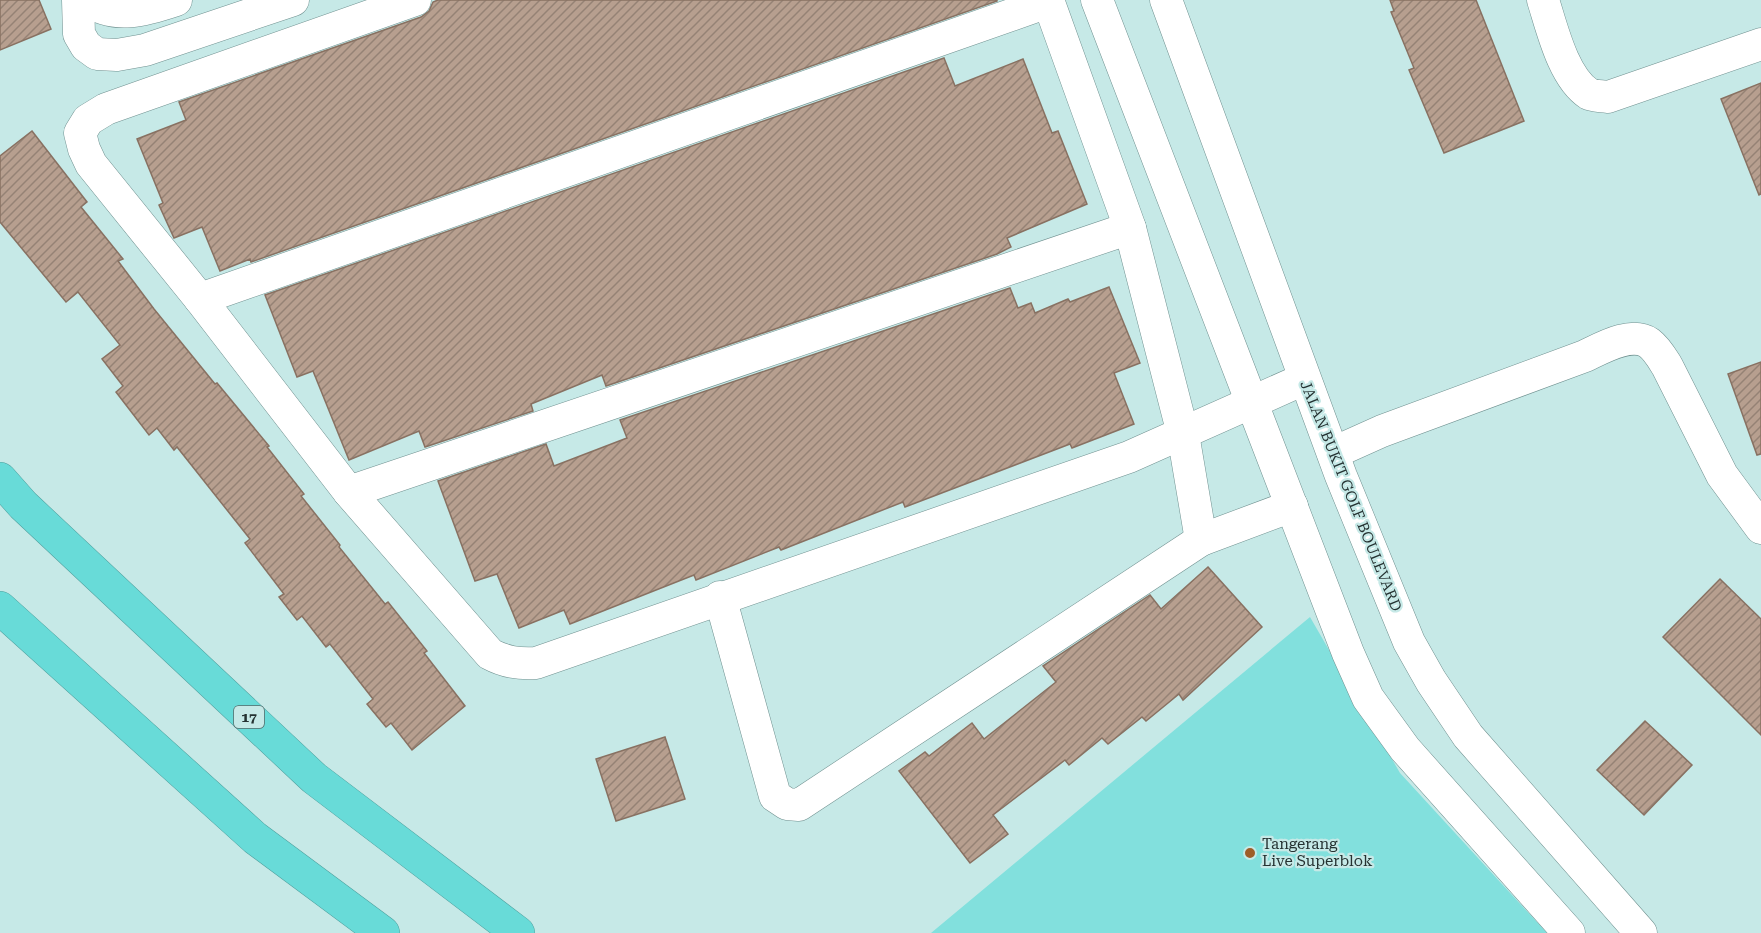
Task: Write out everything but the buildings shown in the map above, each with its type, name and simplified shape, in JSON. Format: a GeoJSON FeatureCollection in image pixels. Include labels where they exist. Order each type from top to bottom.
{"type":"FeatureCollection","features":[{"type":"Feature","properties":{"kind":"highway","name":"17"},"geometry":{"type":"LineString","coordinates":[[0,479],[23,505],[314,778],[518,933]]}},
{"type":"Feature","properties":{"kind":"highway"},"geometry":{"type":"LineString","coordinates":[[0,608],[255,838],[383,933]]}},
{"type":"Feature","properties":{"kind":"street"},"geometry":{"type":"LineString","coordinates":[[78,0],[79,34],[86,46],[97,54],[117,55],[145,50],[294,0]]}},
{"type":"Feature","properties":{"kind":"street"},"geometry":{"type":"LineString","coordinates":[[87,0],[101,9],[130,12],[147,10],[176,0]]}},
{"type":"Feature","properties":{"kind":"street"},"geometry":{"type":"LineString","coordinates":[[415,0],[106,109],[88,120],[80,133],[91,164],[201,299],[349,492],[490,654],[503,661],[519,664],[536,663],[720,597],[1129,457],[1304,379]]}},
{"type":"Feature","properties":{"kind":"street"},"geometry":{"type":"LineString","coordinates":[[1097,0],[1348,653],[1368,698],[1406,749],[1569,933]]}},
{"type":"Feature","properties":{"kind":"street","name":"JALAN BUKIT GOLF BOULEVARD"},"geometry":{"type":"LineString","coordinates":[[1166,0],[1304,379],[1410,642],[1431,681],[1467,736],[1641,933]]}},
{"type":"Feature","properties":{"kind":"street"},"geometry":{"type":"LineString","coordinates":[[1543,0],[1564,60],[1573,78],[1590,95],[1608,97],[1761,44]]}},
{"type":"Feature","properties":{"kind":"street"},"geometry":{"type":"LineString","coordinates":[[201,299],[1048,1],[1130,228],[1183,434],[1201,540]]}},
{"type":"Feature","properties":{"kind":"street"},"geometry":{"type":"LineString","coordinates":[[349,492],[1130,228]]}},
{"type":"Feature","properties":{"kind":"street"},"geometry":{"type":"LineString","coordinates":[[1333,453],[1382,431],[1585,356],[1615,342],[1639,339],[1648,342],[1662,358],[1722,475],[1761,528]]}},
{"type":"Feature","properties":{"kind":"street"},"geometry":{"type":"LineString","coordinates":[[720,597],[775,796],[787,804],[799,805],[1201,540],[1292,506]]}},
{"type":"Feature","properties":{"kind":"shaded area","name":"Tangerang Live Superblok"},"geometry":{"type":"Polygon","coordinates":[[[1310,617],[1400,773],[1547,933],[931,933],[1310,617]]]}},
{"type":"Feature","properties":{"kind":"place","name":"Tangerang Live Superblok"},"geometry":{"type":"Point","coordinates":[1250,853]}}]}
